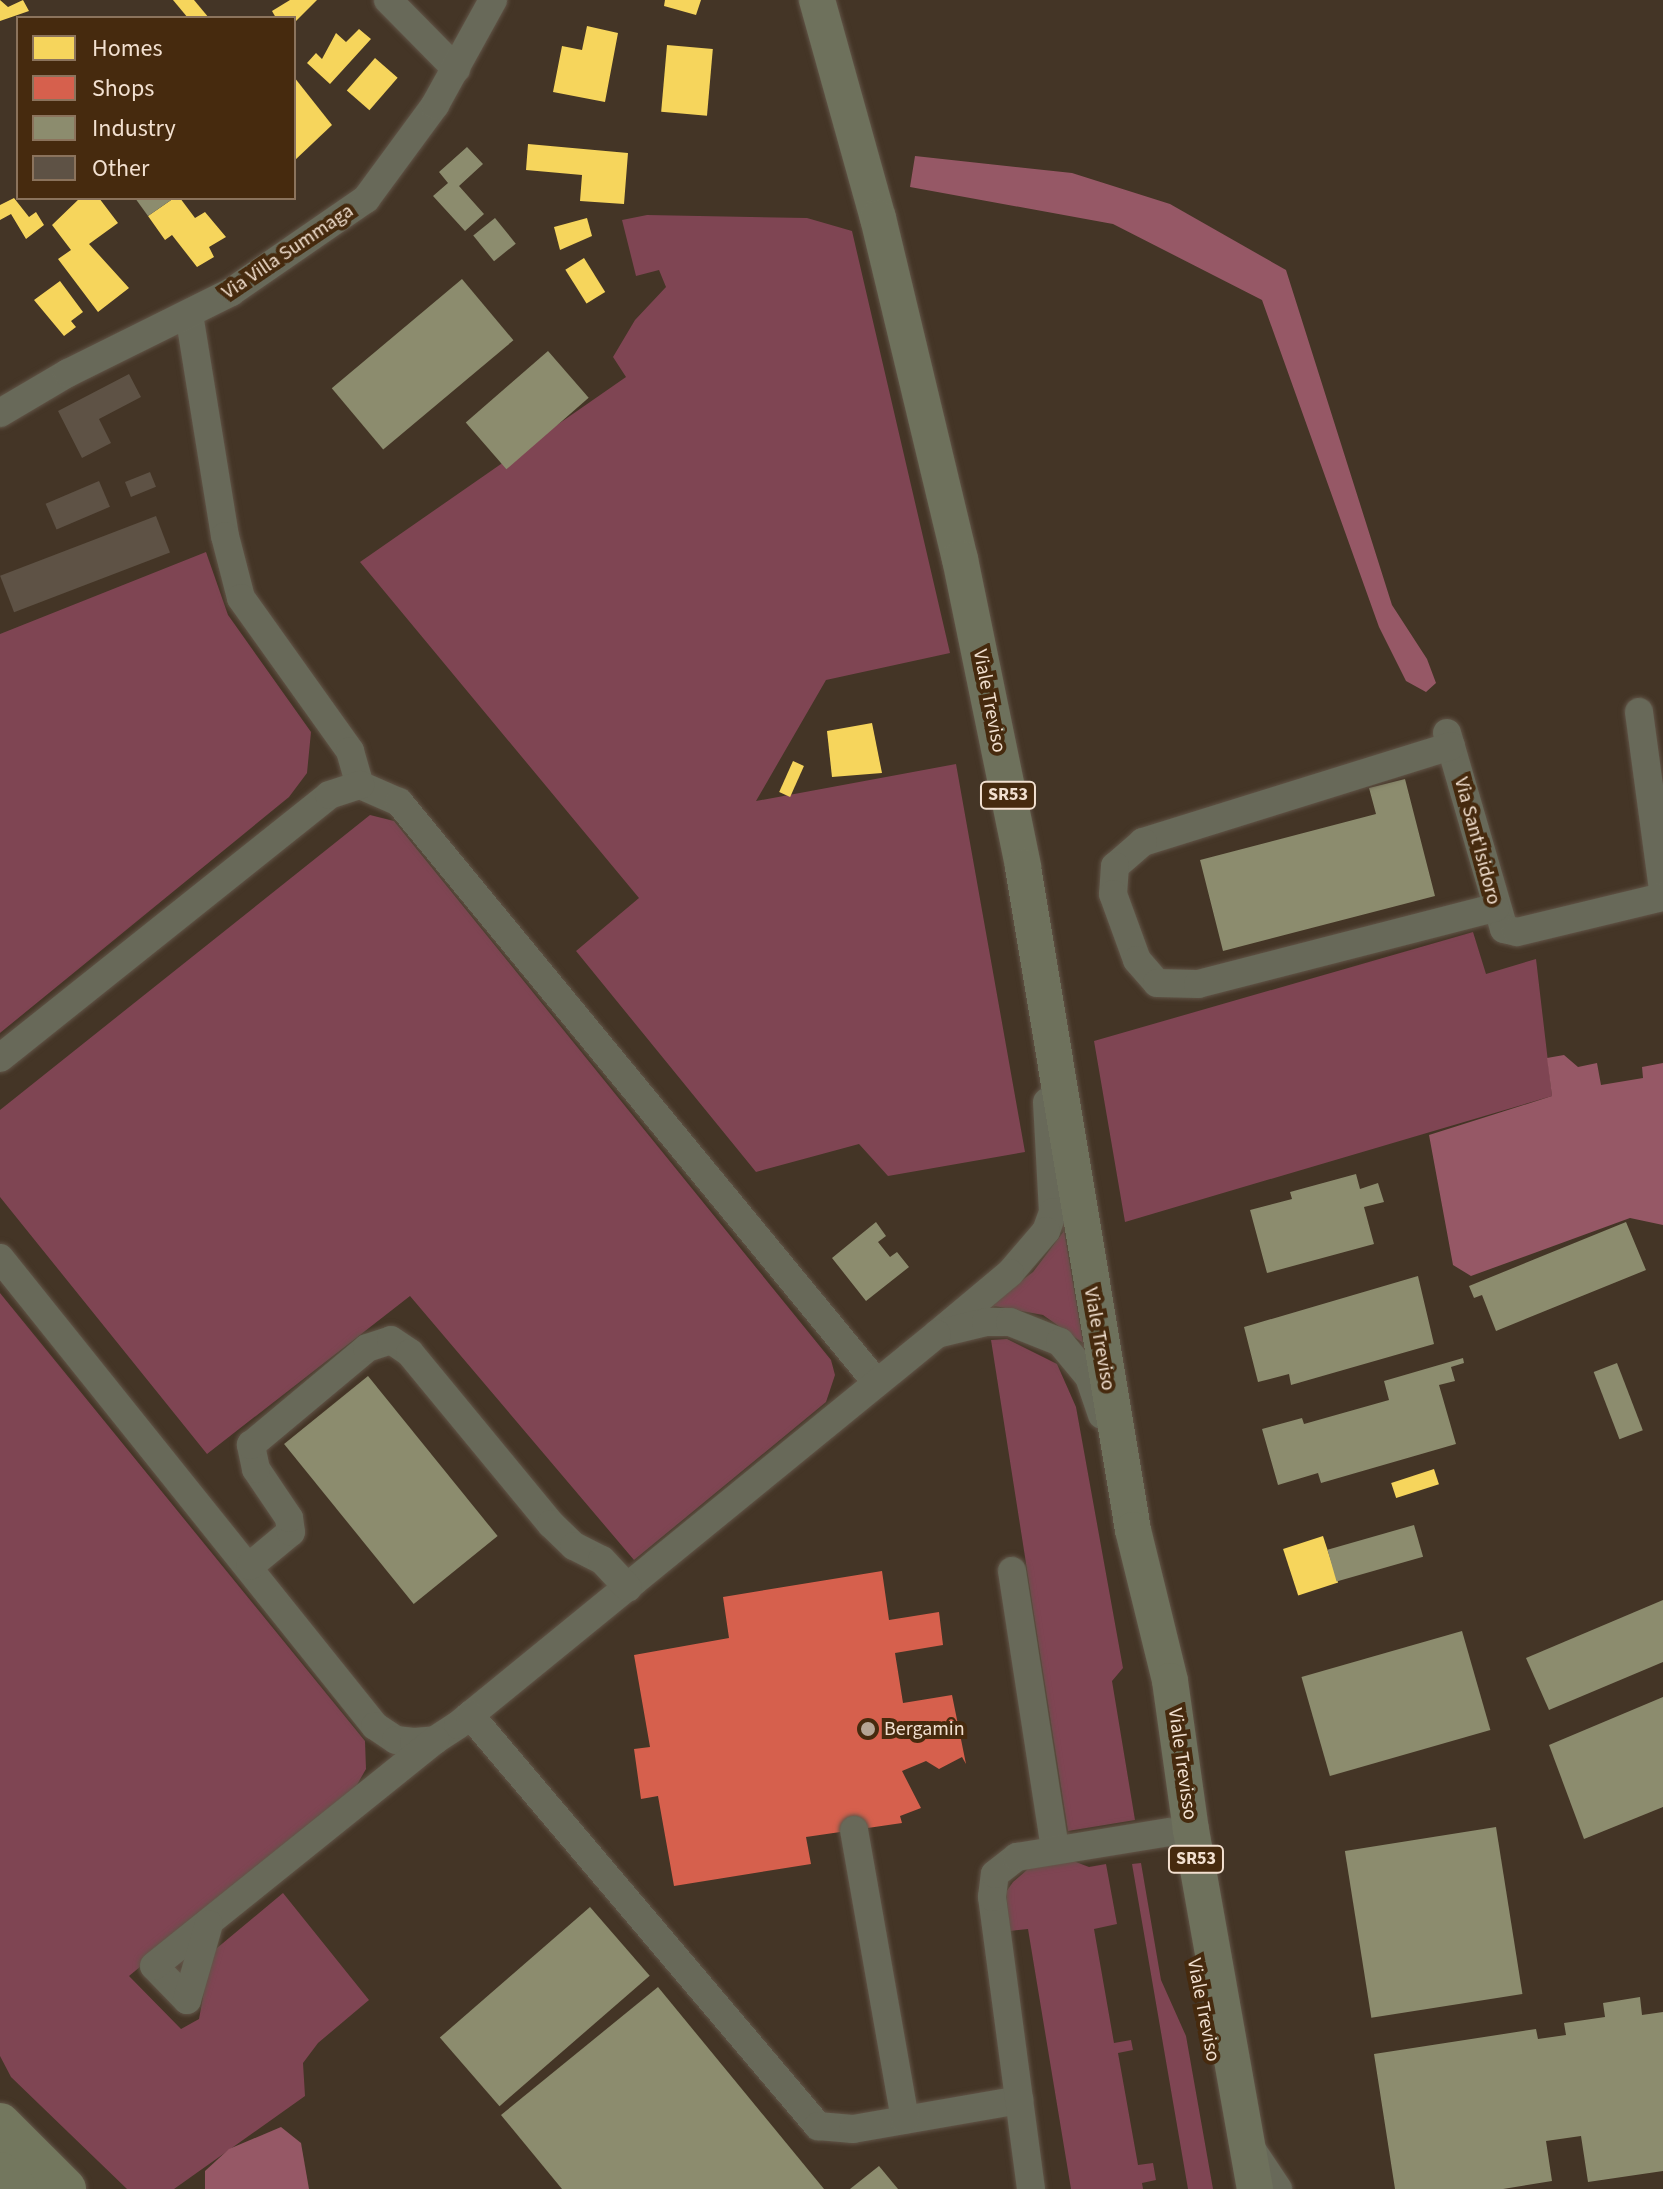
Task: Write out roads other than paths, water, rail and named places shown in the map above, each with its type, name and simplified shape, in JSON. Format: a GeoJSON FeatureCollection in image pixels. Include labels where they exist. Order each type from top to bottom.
{"type":"FeatureCollection","features":[{"type":"Feature","properties":{"kind":"highway"},"geometry":{"type":"LineString","coordinates":[[0,2124],[65,2189]]}},
{"type":"Feature","properties":{"kind":"highway"},"geometry":{"type":"LineString","coordinates":[[0,2173],[16,2189]]}},
{"type":"Feature","properties":{"kind":"main road","name":"Viale Treviso"},"geometry":{"type":"LineString","coordinates":[[817,0],[838,69],[960,559],[1023,867],[1133,1530],[1144,1659],[1170,1832],[1235,2189]]}},
{"type":"Feature","properties":{"kind":"main road","name":"Viale Treviso"},"geometry":{"type":"LineString","coordinates":[[830,0],[838,69]]}},
{"type":"Feature","properties":{"kind":"main road","name":"Viale Trevisso"},"geometry":{"type":"LineString","coordinates":[[1133,1530],[1170,1681],[1211,1943],[1255,2189]]}},
{"type":"Feature","properties":{"kind":"street"},"geometry":{"type":"LineString","coordinates":[[388,0],[456,69]]}},
{"type":"Feature","properties":{"kind":"street","name":"Via Villa Summaga"},"geometry":{"type":"LineString","coordinates":[[0,413],[68,373],[189,314],[276,264],[366,199],[395,165],[456,69],[493,0]]}},
{"type":"Feature","properties":{"kind":"street"},"geometry":{"type":"LineString","coordinates":[[189,314],[237,588],[256,622],[350,751],[360,785]]}},
{"type":"Feature","properties":{"kind":"street"},"geometry":{"type":"LineString","coordinates":[[1639,712],[1663,890]]}},
{"type":"Feature","properties":{"kind":"street","name":"Via Sant'Isidoro"},"geometry":{"type":"LineString","coordinates":[[1495,908],[1198,984],[1157,983],[1137,960],[1113,894],[1115,866],[1143,842],[1449,739],[1495,908],[1504,929],[1517,932],[1663,897]]}},
{"type":"Feature","properties":{"kind":"street"},"geometry":{"type":"LineString","coordinates":[[0,1058],[329,795],[360,785],[399,802],[877,1383]]}},
{"type":"Feature","properties":{"kind":"street"},"geometry":{"type":"LineString","coordinates":[[209,1924],[628,1588],[777,1459],[937,1334],[1010,1273],[1046,1231],[1053,1212],[1049,1112],[1029,995],[1023,867]]}},
{"type":"Feature","properties":{"kind":"street"},"geometry":{"type":"LineString","coordinates":[[0,1258],[250,1566],[375,1726],[396,1740],[435,1740]]}},
{"type":"Feature","properties":{"kind":"street"},"geometry":{"type":"LineString","coordinates":[[937,1334],[986,1322],[1010,1322],[1060,1342],[1095,1390],[1117,1491],[1133,1530]]}},
{"type":"Feature","properties":{"kind":"street"},"geometry":{"type":"LineString","coordinates":[[250,1566],[291,1532],[289,1518],[256,1469],[251,1445],[367,1348],[391,1340],[410,1353],[551,1524],[574,1546],[602,1560],[628,1588]]}},
{"type":"Feature","properties":{"kind":"street"},"geometry":{"type":"LineString","coordinates":[[1012,1571],[1055,1850]]}},
{"type":"Feature","properties":{"kind":"street"},"geometry":{"type":"LineString","coordinates":[[1031,2189],[992,1897],[995,1874],[1005,1864],[1055,1850],[1170,1832],[1181,1823],[1165,1716],[1170,1681]]}},
{"type":"Feature","properties":{"kind":"street"},"geometry":{"type":"LineString","coordinates":[[470,1715],[818,2126],[853,2129],[1020,2100]]}},
{"type":"Feature","properties":{"kind":"street"},"geometry":{"type":"LineString","coordinates":[[854,1830],[905,2120]]}},
{"type":"Feature","properties":{"kind":"street"},"geometry":{"type":"LineString","coordinates":[[1170,1832],[1184,1840],[1201,1931],[1211,1943]]}},
{"type":"Feature","properties":{"kind":"street"},"geometry":{"type":"LineString","coordinates":[[1211,2050],[1225,2076],[1244,2189]]}},
{"type":"Feature","properties":{"kind":"street"},"geometry":{"type":"LineString","coordinates":[[1247,2144],[1278,2189]]}},
{"type":"Feature","properties":{"kind":"place","name":"Bergamin"},"geometry":{"type":"Point","coordinates":[868,1729]}}]}
